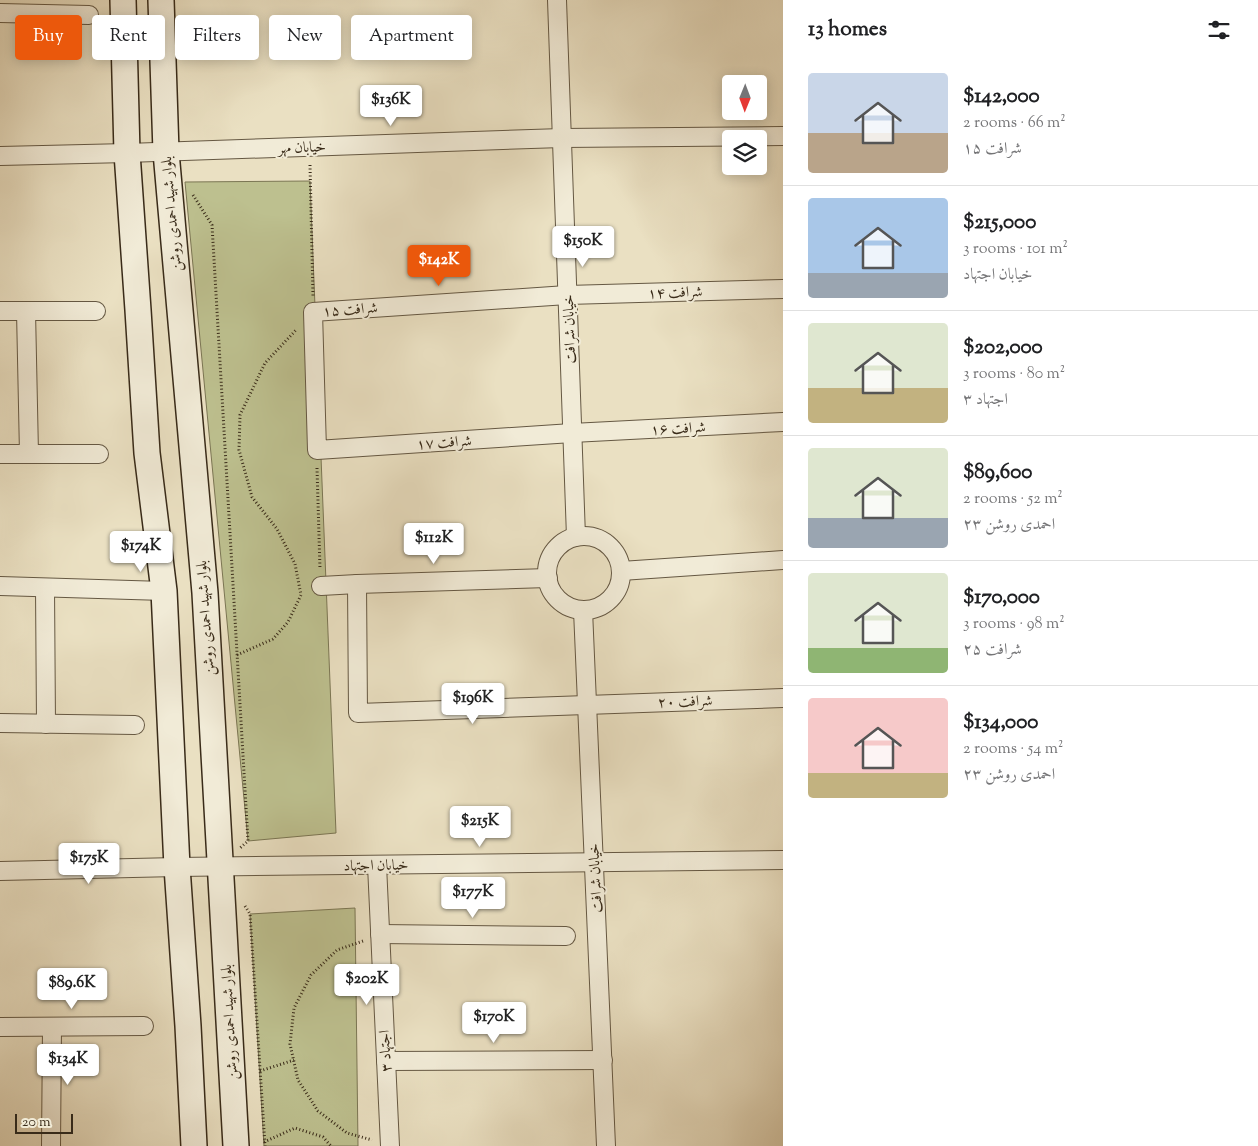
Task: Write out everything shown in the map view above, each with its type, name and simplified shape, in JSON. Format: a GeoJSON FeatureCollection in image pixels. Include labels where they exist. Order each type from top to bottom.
{"type":"FeatureCollection","features":[{"type":"Feature","properties":{"kind":"main road"},"geometry":{"type":"LineString","coordinates":[[123,0],[126,153],[147,453],[164,591],[177,867],[194,1146]]}},
{"type":"Feature","properties":{"kind":"main road","name":"بلوار شهید احمدی روشن"},"geometry":{"type":"LineString","coordinates":[[160,0],[166,152],[205,593],[236,1146]]}},
{"type":"Feature","properties":{"kind":"street","name":"خیابان شرافت"},"geometry":{"type":"LineString","coordinates":[[557,0],[576,537]]}},
{"type":"Feature","properties":{"kind":"street"},"geometry":{"type":"LineString","coordinates":[[0,12],[89,15]]}},
{"type":"Feature","properties":{"kind":"street","name":"خیابان مهر"},"geometry":{"type":"LineString","coordinates":[[0,156],[562,138],[783,136]]}},
{"type":"Feature","properties":{"kind":"street","name":"شرافت ۱۴"},"geometry":{"type":"LineString","coordinates":[[567,295],[783,289]]}},
{"type":"Feature","properties":{"kind":"street","name":"شرافت ۱۵"},"geometry":{"type":"LineString","coordinates":[[313,312],[567,295]]}},
{"type":"Feature","properties":{"kind":"street"},"geometry":{"type":"LineString","coordinates":[[0,310],[96,311]]}},
{"type":"Feature","properties":{"kind":"street"},"geometry":{"type":"LineString","coordinates":[[26,311],[29,454]]}},
{"type":"Feature","properties":{"kind":"street"},"geometry":{"type":"LineString","coordinates":[[313,312],[317,450]]}},
{"type":"Feature","properties":{"kind":"street","name":"شرافت ۱۶"},"geometry":{"type":"LineString","coordinates":[[572,433],[783,422]]}},
{"type":"Feature","properties":{"kind":"street","name":"شرافت ۱۷"},"geometry":{"type":"LineString","coordinates":[[317,450],[572,433]]}},
{"type":"Feature","properties":{"kind":"street"},"geometry":{"type":"LineString","coordinates":[[0,454],[99,454]]}},
{"type":"Feature","properties":{"kind":"street"},"geometry":{"type":"LineString","coordinates":[[576,537],[601,540],[611,548],[618,558],[621,571],[620,583],[615,595],[606,603],[594,609],[583,610],[571,608],[561,602],[548,583],[547,572],[550,560],[556,550],[564,542],[576,537]]}},
{"type":"Feature","properties":{"kind":"street"},"geometry":{"type":"LineString","coordinates":[[621,571],[783,560]]}},
{"type":"Feature","properties":{"kind":"street"},"geometry":{"type":"LineString","coordinates":[[321,586],[548,578]]}},
{"type":"Feature","properties":{"kind":"street","name":"شرافت ۲۰"},"geometry":{"type":"LineString","coordinates":[[357,584],[358,713],[783,698]]}},
{"type":"Feature","properties":{"kind":"street"},"geometry":{"type":"LineString","coordinates":[[0,586],[164,591]]}},
{"type":"Feature","properties":{"kind":"street"},"geometry":{"type":"LineString","coordinates":[[45,588],[46,724]]}},
{"type":"Feature","properties":{"kind":"street","name":"خیابان شرافت"},"geometry":{"type":"LineString","coordinates":[[583,610],[606,1146]]}},
{"type":"Feature","properties":{"kind":"street"},"geometry":{"type":"LineString","coordinates":[[0,723],[135,726]]}},
{"type":"Feature","properties":{"kind":"street","name":"خیابان اجتهاد"},"geometry":{"type":"LineString","coordinates":[[0,871],[177,867],[783,860]]}},
{"type":"Feature","properties":{"kind":"street","name":"اجتهاد ۳"},"geometry":{"type":"LineString","coordinates":[[377,865],[390,1145]]}},
{"type":"Feature","properties":{"kind":"street"},"geometry":{"type":"LineString","coordinates":[[380,934],[566,936]]}},
{"type":"Feature","properties":{"kind":"street"},"geometry":{"type":"LineString","coordinates":[[51,1146],[52,1026]]}},
{"type":"Feature","properties":{"kind":"street"},"geometry":{"type":"LineString","coordinates":[[0,1027],[144,1026]]}},
{"type":"Feature","properties":{"kind":"street"},"geometry":{"type":"LineString","coordinates":[[386,1061],[603,1060]]}},
{"type":"Feature","properties":{"kind":"path"},"geometry":{"type":"LineString","coordinates":[[237,655],[273,639],[288,622],[301,595],[295,564],[277,529],[252,497],[239,450],[240,415],[265,363],[313,312],[309,146]]}},
{"type":"Feature","properties":{"kind":"path"},"geometry":{"type":"LineString","coordinates":[[189,189],[212,225],[248,841],[220,867]]}},
{"type":"Feature","properties":{"kind":"path"},"geometry":{"type":"LineString","coordinates":[[317,450],[321,586]]}},
{"type":"Feature","properties":{"kind":"path"},"geometry":{"type":"LineString","coordinates":[[240,898],[250,914],[264,1144],[295,1128],[323,1137],[331,1146]]}},
{"type":"Feature","properties":{"kind":"path"},"geometry":{"type":"LineString","coordinates":[[380,934],[337,950],[310,975],[294,1008],[290,1044],[298,1080],[318,1111],[347,1133],[390,1145]]}},
{"type":"Feature","properties":{"kind":"path"},"geometry":{"type":"LineString","coordinates":[[260,1071],[294,1060]]}},
{"type":"Feature","properties":{"kind":"green space"},"geometry":{"type":"Polygon","coordinates":[[[310,181],[336,833],[248,841],[185,182],[310,181]]]}},
{"type":"Feature","properties":{"kind":"green space"},"geometry":{"type":"Polygon","coordinates":[[[355,908],[358,1146],[264,1146],[250,914],[355,908]]]}}]}
